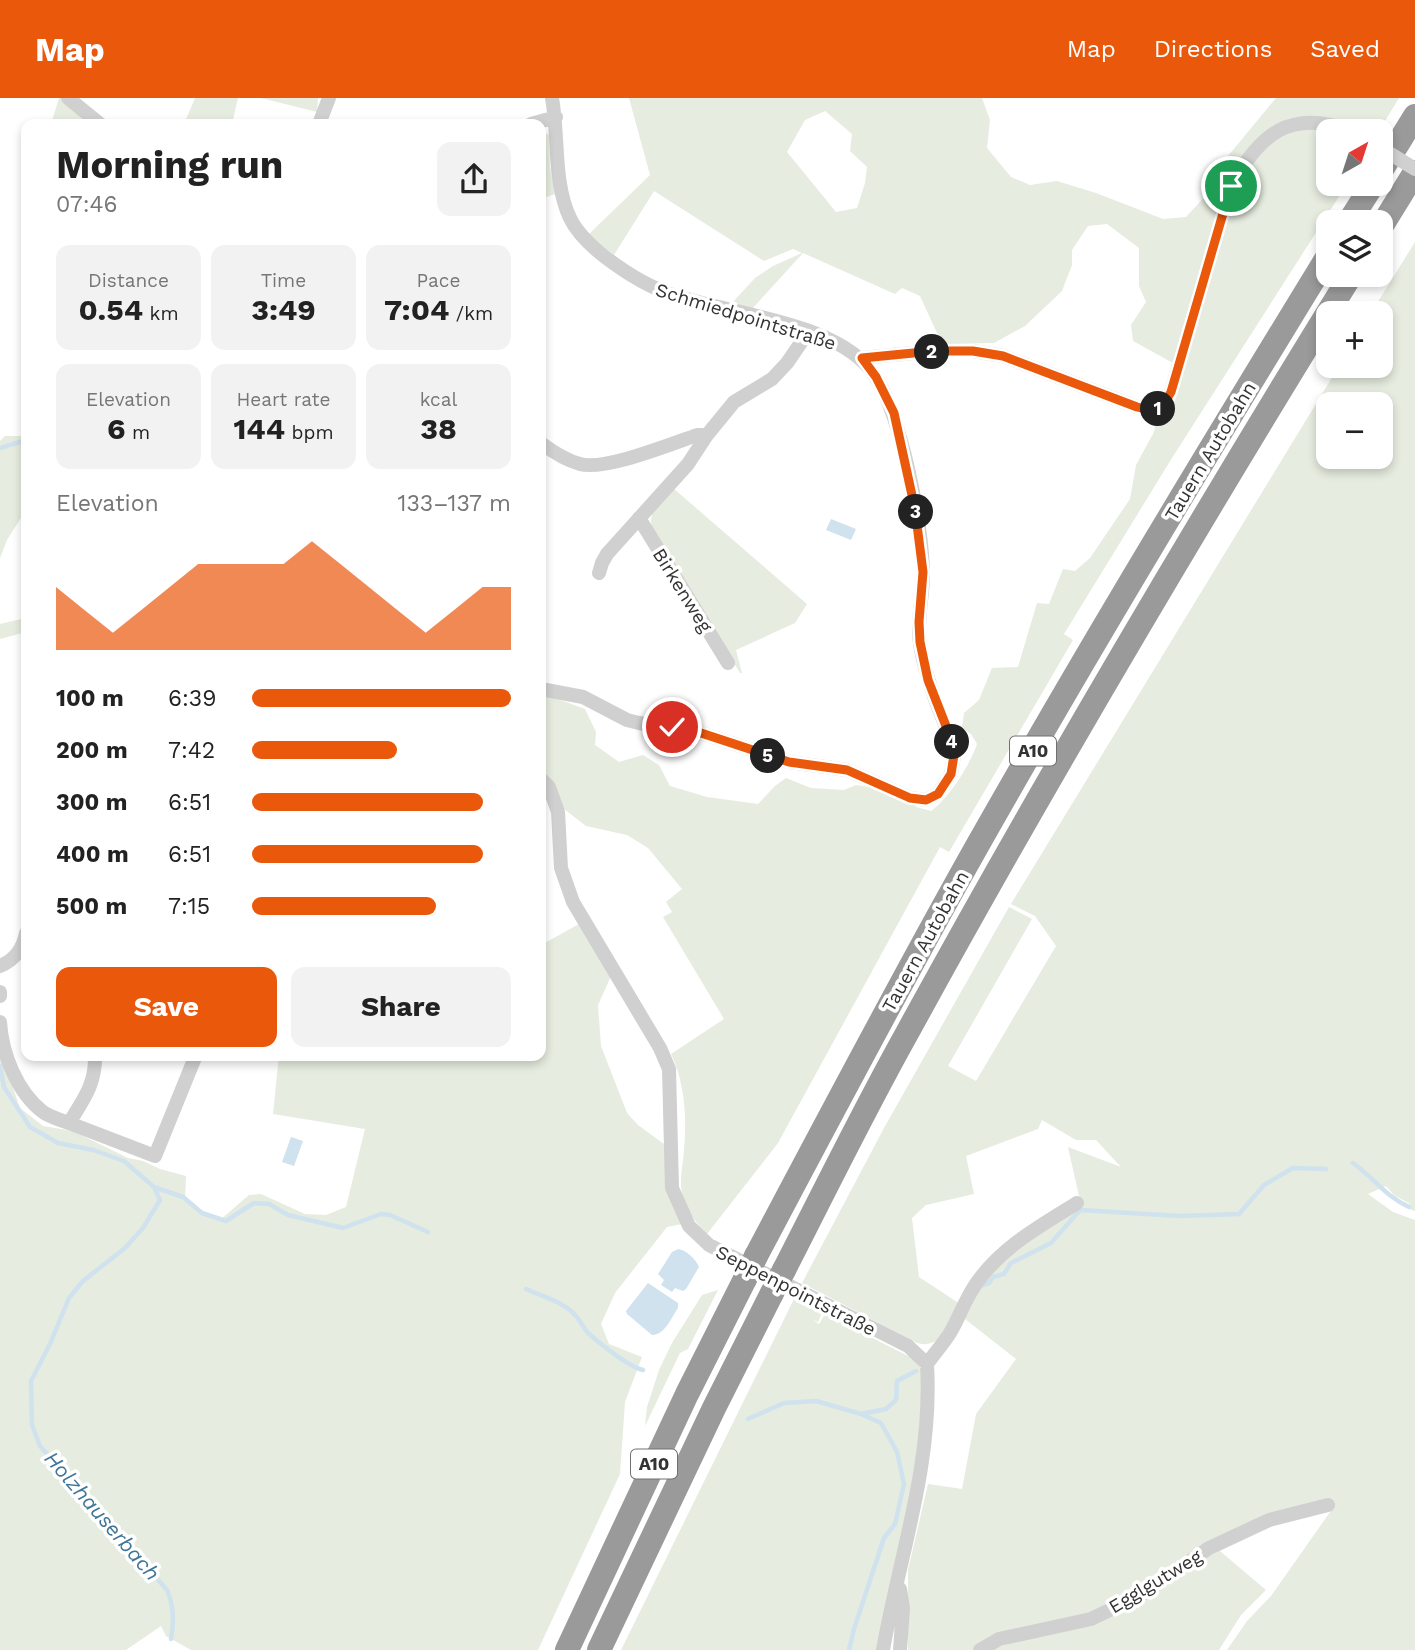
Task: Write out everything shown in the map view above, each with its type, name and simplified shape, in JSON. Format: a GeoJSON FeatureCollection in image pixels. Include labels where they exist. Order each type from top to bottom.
{"type":"FeatureCollection","features":[{"type":"Feature","properties":{"kind":"highway"},"geometry":{"type":"LineString","coordinates":[[1393,152],[1415,116]]}},
{"type":"Feature","properties":{"kind":"highway"},"geometry":{"type":"LineString","coordinates":[[1391,210],[1415,170]]}},
{"type":"Feature","properties":{"kind":"highway","name":"Tauern Autobahn"},"geometry":{"type":"LineString","coordinates":[[567,1650],[687,1394],[756,1256],[881,1020],[976,848],[1175,507],[1316,276]]}},
{"type":"Feature","properties":{"kind":"highway","name":"Tauern Autobahn"},"geometry":{"type":"LineString","coordinates":[[599,1650],[714,1408],[904,1038],[1120,658],[1345,287]]}},
{"type":"Feature","properties":{"kind":"street"},"geometry":{"type":"LineString","coordinates":[[68,98],[94,119]]}},
{"type":"Feature","properties":{"kind":"street"},"geometry":{"type":"LineString","coordinates":[[321,119],[329,98]]}},
{"type":"Feature","properties":{"kind":"street","name":"Schmiedpointstraße"},"geometry":{"type":"LineString","coordinates":[[546,690],[583,697],[627,720],[698,732],[789,762],[847,770],[910,798],[926,800],[938,794],[951,774],[955,749],[928,680],[920,642],[923,572],[915,509],[894,413],[876,377],[862,358],[827,337],[645,285],[598,252],[570,219],[563,198],[558,173],[556,117],[552,98]]}},
{"type":"Feature","properties":{"kind":"street"},"geometry":{"type":"LineString","coordinates":[[546,120],[556,117]]}},
{"type":"Feature","properties":{"kind":"street"},"geometry":{"type":"LineString","coordinates":[[862,358],[934,351],[973,351],[1003,356],[1137,407],[1152,411],[1160,408],[1171,392],[1231,186],[1258,146],[1282,127],[1316,123]]}},
{"type":"Feature","properties":{"kind":"street"},"geometry":{"type":"LineString","coordinates":[[1393,156],[1415,170]]}},
{"type":"Feature","properties":{"kind":"street"},"geometry":{"type":"LineString","coordinates":[[599,573],[607,554],[688,464],[706,435],[734,402],[772,379],[787,363],[809,331]]}},
{"type":"Feature","properties":{"kind":"street"},"geometry":{"type":"LineString","coordinates":[[546,447],[582,465],[602,464],[697,435],[706,435]]}},
{"type":"Feature","properties":{"kind":"street","name":"Birkenweg"},"geometry":{"type":"LineString","coordinates":[[639,518],[728,663]]}},
{"type":"Feature","properties":{"kind":"street","name":"Seppenpointstraße"},"geometry":{"type":"LineString","coordinates":[[546,785],[558,812],[561,868],[573,902],[660,1048],[669,1069],[672,1188],[689,1226],[709,1245],[908,1346],[927,1364]]}},
{"type":"Feature","properties":{"kind":"street"},"geometry":{"type":"LineString","coordinates":[[0,966],[21,950]]}},
{"type":"Feature","properties":{"kind":"street"},"geometry":{"type":"LineString","coordinates":[[0,1022],[16,1079],[26,1096],[44,1113],[155,1156],[194,1061]]}},
{"type":"Feature","properties":{"kind":"street"},"geometry":{"type":"LineString","coordinates":[[69,1124],[87,1095],[96,1072],[95,1061]]}},
{"type":"Feature","properties":{"kind":"street"},"geometry":{"type":"LineString","coordinates":[[883,1650],[924,1460],[927,1434],[927,1364],[949,1334],[979,1279],[993,1263],[1020,1240],[1077,1203]]}},
{"type":"Feature","properties":{"kind":"street","name":"Egglgutweg"},"geometry":{"type":"LineString","coordinates":[[980,1650],[999,1639],[1091,1619],[1140,1594],[1209,1548],[1269,1520],[1328,1506]]}},
{"type":"Feature","properties":{"kind":"street"},"geometry":{"type":"LineString","coordinates":[[898,1579],[903,1608],[900,1650]]}},
{"type":"Feature","properties":{"kind":"shaded area"},"geometry":{"type":"Polygon","coordinates":[[[59,98],[63,98],[90,119],[53,119],[59,98]]]}},
{"type":"Feature","properties":{"kind":"shaded area"},"geometry":{"type":"Polygon","coordinates":[[[195,98],[238,98],[233,119],[186,119],[195,98]]]}},
{"type":"Feature","properties":{"kind":"shaded area"},"geometry":{"type":"Polygon","coordinates":[[[261,98],[318,98],[317,112],[261,98]]]}},
{"type":"Feature","properties":{"kind":"shaded area"},"geometry":{"type":"Polygon","coordinates":[[[629,98],[982,98],[990,120],[987,148],[1011,177],[1030,185],[1057,181],[1163,219],[1186,217],[1209,192],[1228,156],[1276,98],[1399,98],[1386,119],[1316,119],[1316,196],[1339,196],[1330,210],[1316,210],[1316,233],[1064,634],[1073,640],[949,852],[940,847],[778,1143],[707,1234],[691,1215],[683,1196],[681,1183],[685,1113],[682,1089],[671,1054],[724,1019],[663,917],[672,912],[666,902],[682,889],[648,848],[627,835],[586,826],[546,795],[546,695],[585,709],[596,732],[595,745],[619,762],[643,755],[659,765],[670,786],[707,797],[758,804],[786,778],[811,788],[844,790],[856,785],[907,793],[916,807],[931,811],[958,781],[977,744],[971,734],[962,728],[964,713],[979,700],[992,668],[1018,667],[1037,603],[1049,604],[1063,569],[1075,571],[1090,558],[1130,499],[1136,465],[1154,432],[1156,421],[1170,410],[1174,403],[1177,381],[1173,363],[1133,341],[1131,325],[1146,302],[1139,286],[1139,248],[1107,224],[1088,226],[1072,250],[1072,265],[1062,291],[1025,326],[994,343],[942,344],[920,296],[902,288],[895,294],[803,253],[752,309],[731,304],[755,278],[773,266],[802,253],[793,249],[764,261],[654,191],[614,255],[588,235],[650,175],[629,98]],[[825,111],[805,120],[787,152],[836,212],[857,208],[867,167],[850,151],[852,134],[825,111]]]}},
{"type":"Feature","properties":{"kind":"shaded area"},"geometry":{"type":"Polygon","coordinates":[[[546,133],[549,135],[550,166],[555,194],[546,197],[546,133]]]}},
{"type":"Feature","properties":{"kind":"shaded area"},"geometry":{"type":"Polygon","coordinates":[[[1415,242],[1415,1211],[1409,1209],[1410,1204],[1394,1195],[1386,1186],[1368,1194],[1393,1212],[1415,1220],[1415,1650],[1227,1650],[1247,1621],[1271,1596],[1335,1505],[1328,1500],[1220,1551],[1266,1590],[1241,1615],[1219,1650],[908,1650],[908,1570],[928,1484],[962,1489],[976,1414],[1016,1359],[965,1319],[984,1283],[999,1264],[1029,1239],[1084,1204],[1079,1196],[1068,1147],[1121,1167],[1096,1140],[1076,1140],[1042,1120],[1038,1129],[966,1156],[974,1194],[926,1205],[912,1218],[919,1277],[960,1304],[949,1327],[933,1343],[917,1343],[802,1283],[884,1128],[1009,907],[1032,919],[948,1066],[976,1081],[1056,946],[1035,916],[1011,904],[1316,404],[1316,469],[1393,469],[1393,392],[1323,392],[1332,378],[1393,378],[1393,301],[1378,301],[1387,287],[1393,287],[1393,278],[1415,242]]]}},
{"type":"Feature","properties":{"kind":"shaded area"},"geometry":{"type":"Polygon","coordinates":[[[5,436],[21,436],[21,518],[7,540],[0,558],[0,441],[5,436]]]}},
{"type":"Feature","properties":{"kind":"shaded area"},"geometry":{"type":"Polygon","coordinates":[[[673,488],[807,604],[795,623],[736,650],[742,673],[652,529],[653,512],[673,488]]]}},
{"type":"Feature","properties":{"kind":"shaded area"},"geometry":{"type":"Polygon","coordinates":[[[21,619],[21,633],[0,639],[0,624],[21,619]]]}},
{"type":"Feature","properties":{"kind":"shaded area"},"geometry":{"type":"Polygon","coordinates":[[[579,924],[611,976],[598,1005],[601,1046],[627,1113],[638,1125],[668,1147],[682,1224],[667,1227],[615,1293],[601,1324],[609,1344],[642,1357],[625,1402],[620,1474],[538,1650],[191,1650],[166,1636],[161,1626],[126,1650],[0,1650],[0,1051],[20,1108],[43,1126],[73,1131],[128,1158],[186,1176],[185,1201],[220,1220],[249,1195],[261,1194],[305,1214],[326,1215],[346,1207],[365,1129],[273,1114],[278,1061],[546,1061],[546,942],[579,924]]]}},
{"type":"Feature","properties":{"kind":"shaded area"},"geometry":{"type":"Polygon","coordinates":[[[718,1290],[688,1349],[680,1353],[645,1426],[647,1407],[659,1370],[672,1343],[702,1295],[718,1290]]]}},
{"type":"Feature","properties":{"kind":"shaded area"},"geometry":{"type":"Polygon","coordinates":[[[794,1299],[822,1313],[818,1322],[812,1319],[819,1324],[825,1314],[912,1358],[923,1374],[923,1442],[878,1650],[621,1650],[794,1299]]]}},
{"type":"Feature","properties":{"kind":"water"},"geometry":{"type":"Polygon","coordinates":[[[831,519],[856,529],[851,540],[826,530],[831,519]]]}},
{"type":"Feature","properties":{"kind":"water"},"geometry":{"type":"Polygon","coordinates":[[[291,1137],[303,1141],[294,1166],[282,1162],[291,1137]]]}},
{"type":"Feature","properties":{"kind":"water"},"geometry":{"type":"Polygon","coordinates":[[[678,1249],[690,1255],[699,1267],[686,1289],[683,1291],[675,1288],[672,1292],[661,1285],[664,1280],[658,1274],[672,1252],[678,1249]]]}},
{"type":"Feature","properties":{"kind":"water"},"geometry":{"type":"Polygon","coordinates":[[[648,1283],[678,1303],[678,1308],[667,1325],[661,1332],[652,1335],[626,1311],[648,1283]]]}},
{"type":"Feature","properties":{"kind":"waterway","name":"Holzhauserbach"},"geometry":{"type":"LineString","coordinates":[[0,448],[21,442]]}},
{"type":"Feature","properties":{"kind":"waterway","name":"Holzhauserbach"},"geometry":{"type":"LineString","coordinates":[[0,1066],[4,1087],[30,1127],[58,1143],[93,1150],[124,1161],[154,1187],[183,1197],[202,1213],[226,1221],[254,1203],[269,1204],[288,1215],[343,1228],[381,1214],[390,1215],[428,1232]]}},
{"type":"Feature","properties":{"kind":"waterway","name":"Holzhauserbach"},"geometry":{"type":"LineString","coordinates":[[1353,1163],[1393,1198],[1409,1207]]}},
{"type":"Feature","properties":{"kind":"waterway","name":"Holzhauserbach"},"geometry":{"type":"LineString","coordinates":[[980,1286],[989,1283],[993,1277],[1004,1274],[1011,1263],[1051,1243],[1080,1210],[1180,1216],[1239,1214],[1264,1185],[1293,1168],[1326,1169]]}},
{"type":"Feature","properties":{"kind":"waterway","name":"Holzhauserbach"},"geometry":{"type":"LineString","coordinates":[[154,1187],[160,1200],[143,1228],[125,1248],[83,1281],[69,1298],[31,1381],[32,1425],[40,1446],[167,1590],[173,1614],[171,1639]]}},
{"type":"Feature","properties":{"kind":"waterway","name":"Holzhauserbach"},"geometry":{"type":"LineString","coordinates":[[526,1289],[565,1306],[599,1343],[622,1360],[643,1370]]}},
{"type":"Feature","properties":{"kind":"waterway","name":"Holzhauserbach"},"geometry":{"type":"LineString","coordinates":[[861,1414],[886,1409],[896,1400],[897,1381],[916,1371]]}},
{"type":"Feature","properties":{"kind":"waterway","name":"Holzhauserbach"},"geometry":{"type":"LineString","coordinates":[[748,1419],[784,1403],[816,1401],[861,1414],[881,1423],[897,1452],[904,1484],[895,1524],[884,1538],[849,1650]]}},
{"type":"Feature","properties":{"kind":"route"},"geometry":{"type":"LineString","coordinates":[[672,727],[698,732],[789,762],[847,770],[910,798],[926,800],[938,794],[951,774],[955,749],[928,680],[920,642],[923,572],[915,509],[894,413],[876,377],[862,358],[934,351],[973,351],[1003,356],[1137,407],[1152,411],[1160,408],[1171,392],[1231,186]]}}]}
